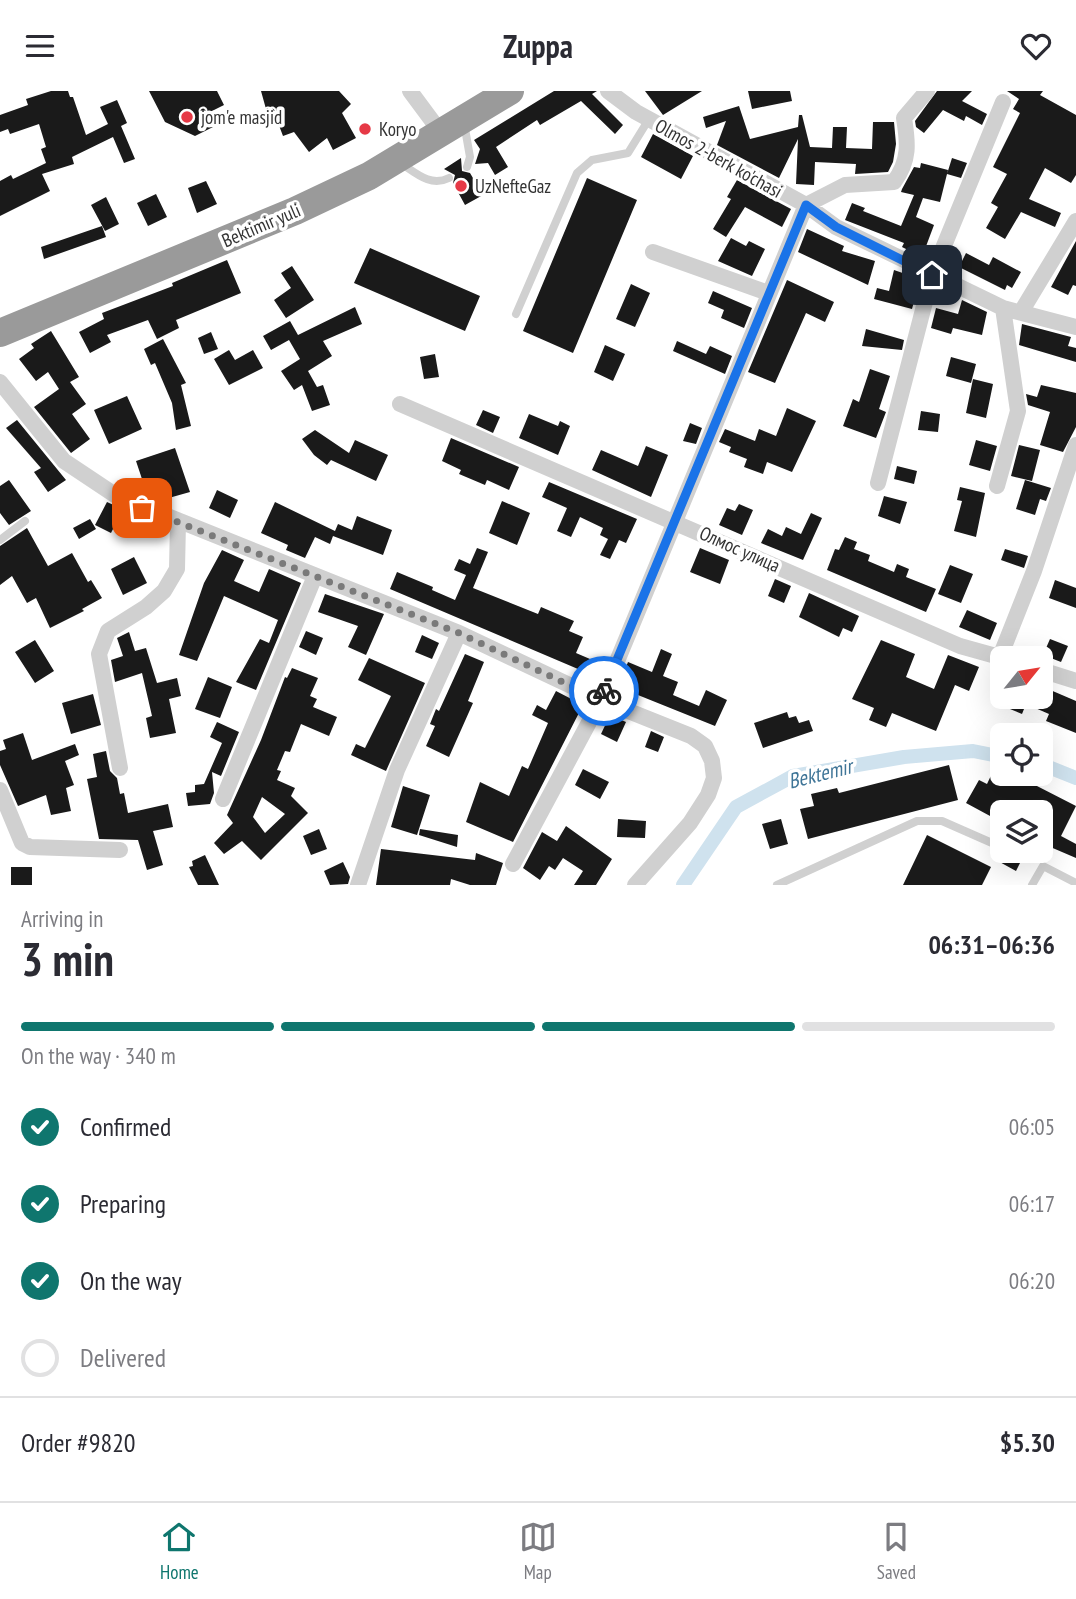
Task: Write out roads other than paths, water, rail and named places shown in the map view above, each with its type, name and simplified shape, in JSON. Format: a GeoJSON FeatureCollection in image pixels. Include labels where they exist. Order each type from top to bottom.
{"type":"FeatureCollection","features":[{"type":"Feature","properties":{"kind":"highway","name":"Bektimir yuli"},"geometry":{"type":"LineString","coordinates":[[0,333],[295,211],[392,155],[433,122],[484,91]]}},
{"type":"Feature","properties":{"kind":"highway","name":"Bektimir yuli"},"geometry":{"type":"LineString","coordinates":[[0,316],[392,155],[463,120],[510,91]]}},
{"type":"Feature","properties":{"kind":"street"},"geometry":{"type":"LineString","coordinates":[[410,91],[433,122]]}},
{"type":"Feature","properties":{"kind":"street","name":"Olmos 2-berk ko'chasi"},"geometry":{"type":"LineString","coordinates":[[608,91],[649,119],[806,205],[836,227],[1003,308],[1076,327]]}},
{"type":"Feature","properties":{"kind":"street"},"geometry":{"type":"LineString","coordinates":[[513,864],[601,700],[806,205],[845,185],[894,182],[904,169],[909,148],[904,118],[927,91]]}},
{"type":"Feature","properties":{"kind":"street"},"geometry":{"type":"LineString","coordinates":[[878,483],[932,275],[1003,102]]}},
{"type":"Feature","properties":{"kind":"street"},"geometry":{"type":"LineString","coordinates":[[1021,312],[1076,221]]}},
{"type":"Feature","properties":{"kind":"street"},"geometry":{"type":"LineString","coordinates":[[653,252],[768,293]]}},
{"type":"Feature","properties":{"kind":"street"},"geometry":{"type":"LineString","coordinates":[[997,486],[1018,411],[1003,308]]}},
{"type":"Feature","properties":{"kind":"street"},"geometry":{"type":"LineString","coordinates":[[0,382],[44,439],[71,467],[116,495],[178,523],[459,633],[601,700],[691,736],[705,746],[712,761],[713,778],[708,795],[690,823],[635,885]]}},
{"type":"Feature","properties":{"kind":"street","name":"Олмос улица"},"geometry":{"type":"LineString","coordinates":[[400,404],[960,646],[990,655]]}},
{"type":"Feature","properties":{"kind":"street"},"geometry":{"type":"LineString","coordinates":[[1006,646],[1071,483],[1076,445]]}},
{"type":"Feature","properties":{"kind":"street"},"geometry":{"type":"LineString","coordinates":[[120,768],[99,655],[108,631],[146,607],[164,591],[177,569],[178,523]]}},
{"type":"Feature","properties":{"kind":"street"},"geometry":{"type":"LineString","coordinates":[[223,799],[316,576]]}},
{"type":"Feature","properties":{"kind":"street"},"geometry":{"type":"LineString","coordinates":[[358,885],[397,770],[459,633]]}},
{"type":"Feature","properties":{"kind":"street"},"geometry":{"type":"LineString","coordinates":[[1054,674],[1076,681]]}},
{"type":"Feature","properties":{"kind":"street"},"geometry":{"type":"LineString","coordinates":[[0,790],[22,843],[30,847],[120,850]]}},
{"type":"Feature","properties":{"kind":"lane"},"geometry":{"type":"LineString","coordinates":[[516,314],[577,173],[593,160],[628,153],[649,119]]}},
{"type":"Feature","properties":{"kind":"lane"},"geometry":{"type":"LineString","coordinates":[[463,120],[470,157],[467,167]]}},
{"type":"Feature","properties":{"kind":"lane"},"geometry":{"type":"LineString","coordinates":[[392,155],[427,181],[443,181],[449,178]]}},
{"type":"Feature","properties":{"kind":"lane"},"geometry":{"type":"LineString","coordinates":[[0,540],[25,521]]}},
{"type":"Feature","properties":{"kind":"lane"},"geometry":{"type":"LineString","coordinates":[[776,885],[917,821],[942,821],[990,842]]}},
{"type":"Feature","properties":{"kind":"lane"},"geometry":{"type":"LineString","coordinates":[[1032,885],[1043,866],[1076,883]]}},
{"type":"Feature","properties":{"kind":"waterway","name":"Bektemir"},"geometry":{"type":"LineString","coordinates":[[683,885],[736,807],[793,776],[904,757],[973,751],[990,754]]}},
{"type":"Feature","properties":{"kind":"waterway","name":"Bektemir"},"geometry":{"type":"LineString","coordinates":[[1053,769],[1076,778]]}},
{"type":"Feature","properties":{"kind":"place","name":"jom'e masjid"},"geometry":{"type":"Point","coordinates":[187,117]}},
{"type":"Feature","properties":{"kind":"place","name":"Koryo"},"geometry":{"type":"Point","coordinates":[365,129]}},
{"type":"Feature","properties":{"kind":"place","name":"UzNefteGaz"},"geometry":{"type":"Point","coordinates":[461,186]}}]}
